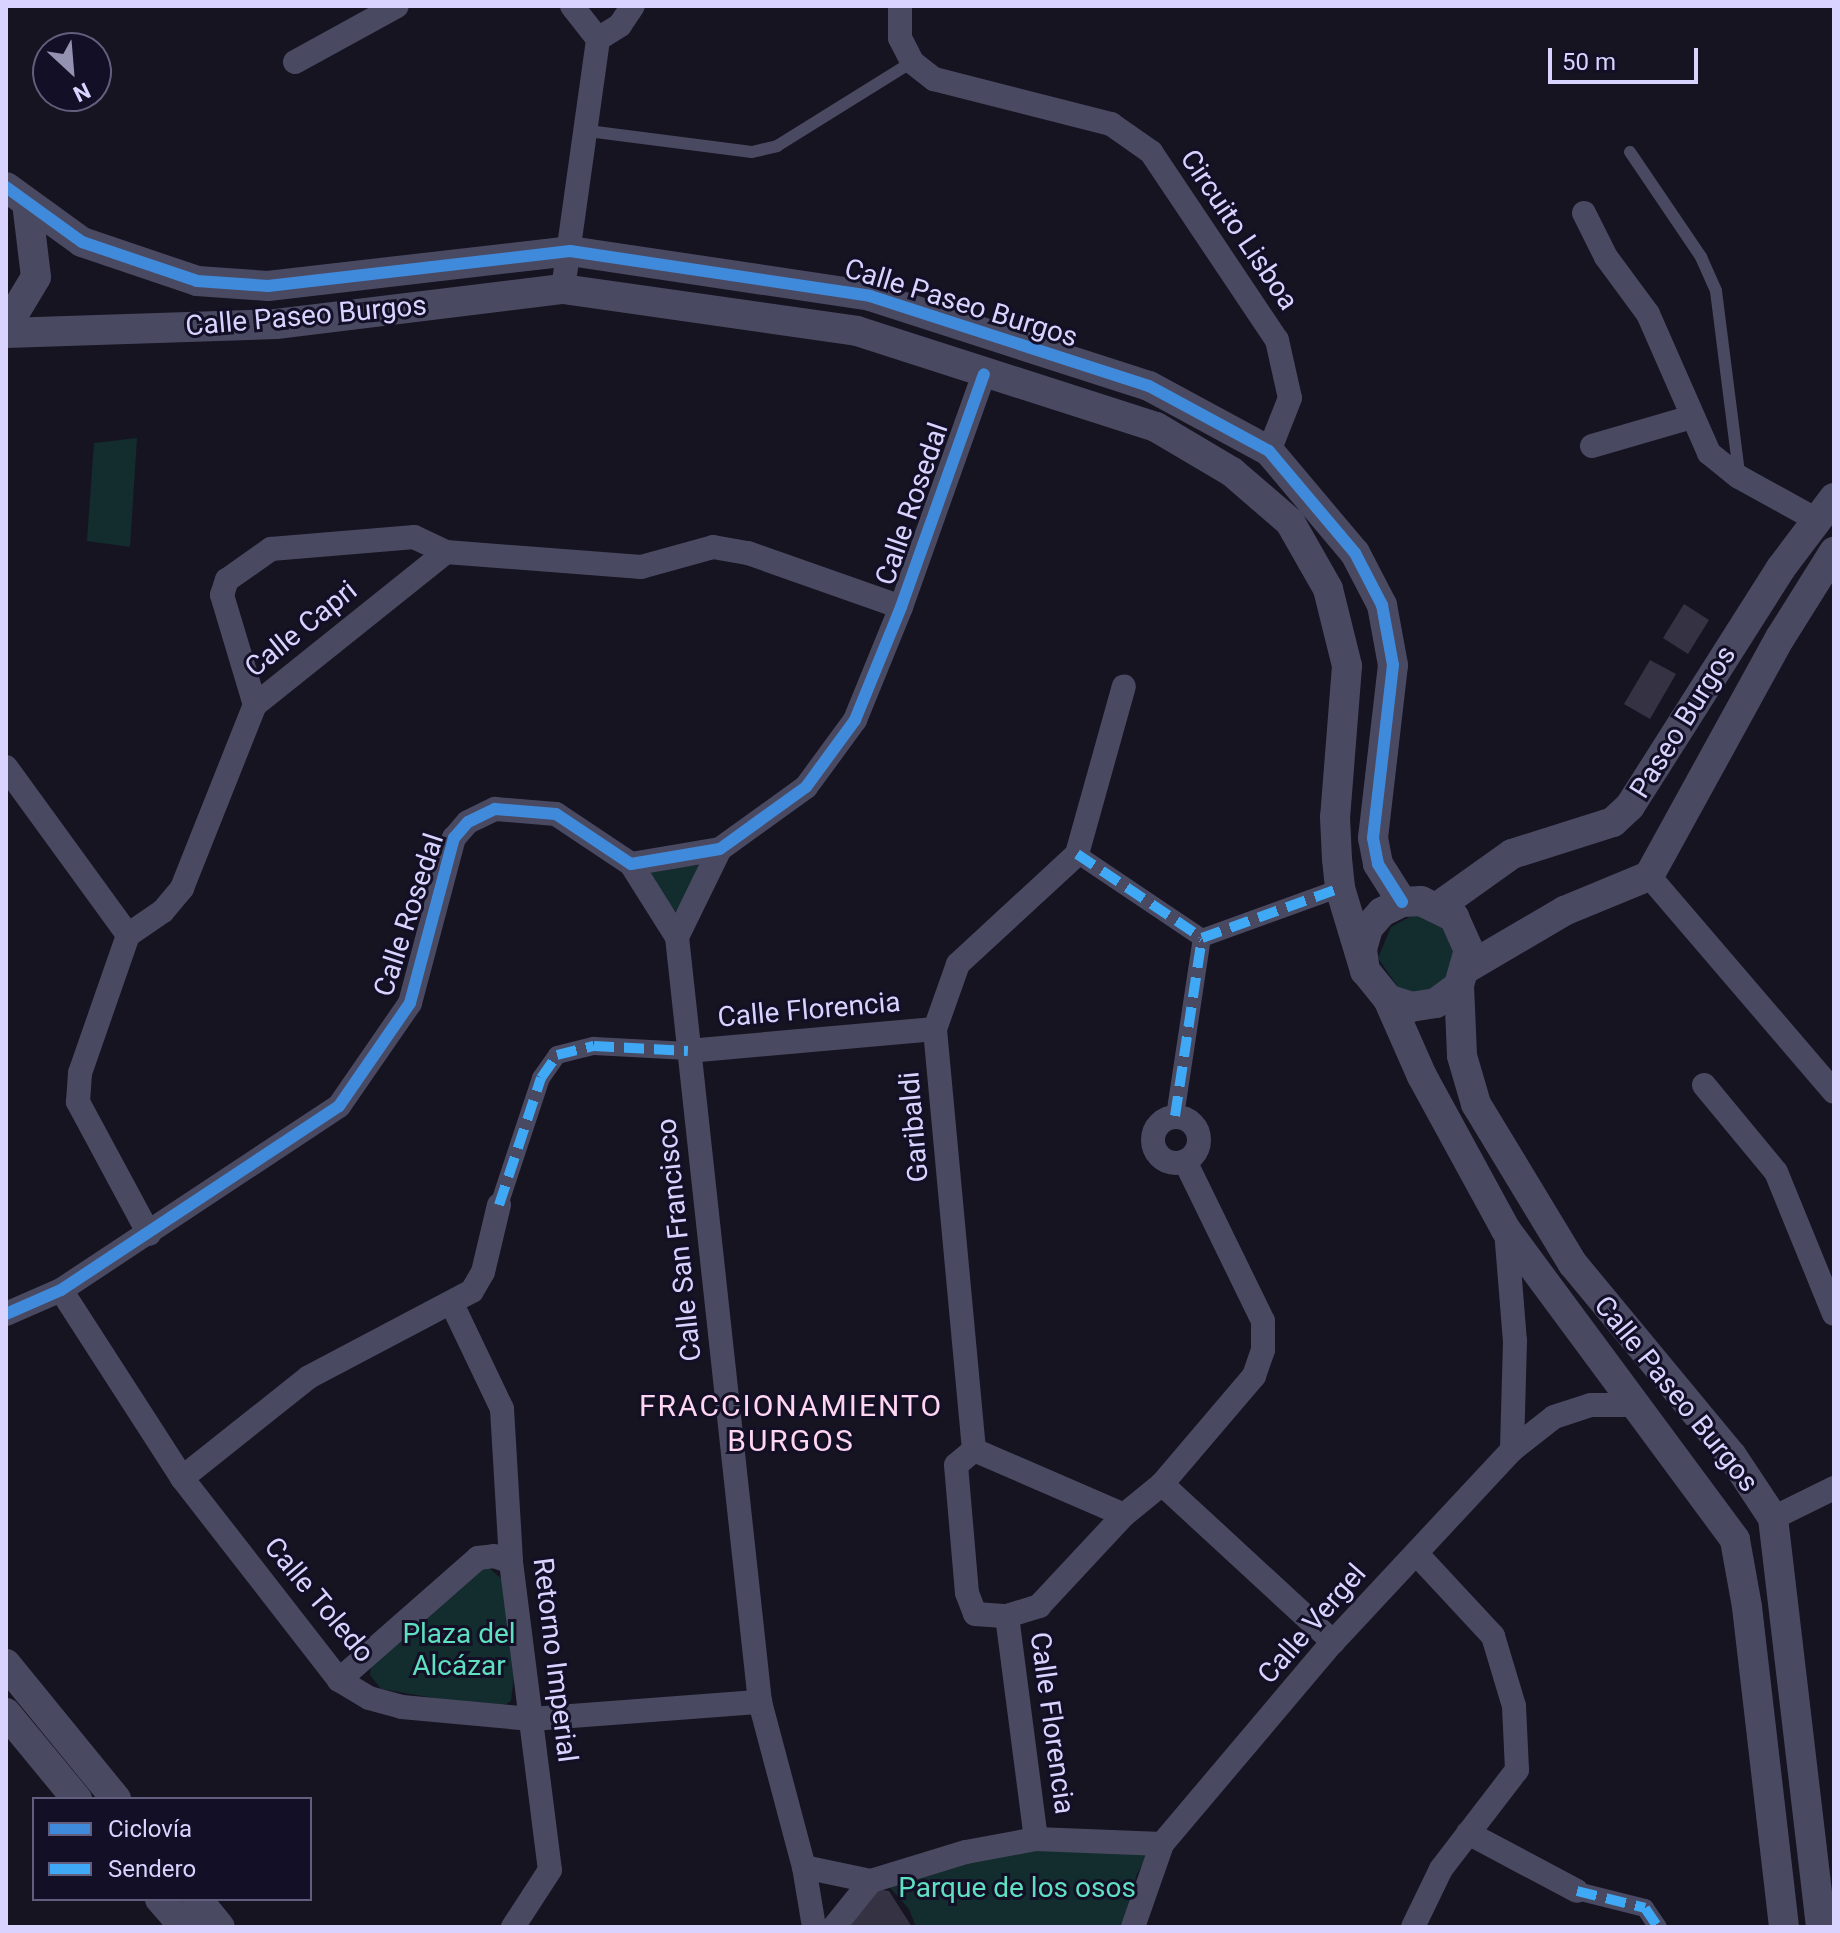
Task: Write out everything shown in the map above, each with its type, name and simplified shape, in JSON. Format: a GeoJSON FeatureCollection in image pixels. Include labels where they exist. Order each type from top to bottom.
{"type":"FeatureCollection","features":[{"type":"Feature","properties":{"kind":"street"},"geometry":{"type":"LineString","coordinates":[[295,62],[397,6]]}},
{"type":"Feature","properties":{"kind":"street"},"geometry":{"type":"LineString","coordinates":[[563,289],[588,131],[598,39],[572,6]]}},
{"type":"Feature","properties":{"kind":"street"},"geometry":{"type":"LineString","coordinates":[[598,39],[620,25],[633,6]]}},
{"type":"Feature","properties":{"kind":"street"},"geometry":{"type":"LineString","coordinates":[[900,6],[900,38],[912,62]]}},
{"type":"Feature","properties":{"kind":"street","name":"Circuito Lisboa"},"geometry":{"type":"LineString","coordinates":[[912,62],[934,79],[1111,124],[1151,152],[1277,340],[1290,398],[1269,451]]}},
{"type":"Feature","properties":{"kind":"street"},"geometry":{"type":"LineString","coordinates":[[6,327],[36,277],[16,195]]}},
{"type":"Feature","properties":{"kind":"street","name":"Calle Paseo Burgos"},"geometry":{"type":"LineString","coordinates":[[16,195],[82,242],[139,264],[197,281],[268,286],[570,251],[870,296],[1149,386],[1269,451],[1355,553],[1382,605],[1393,665],[1373,838],[1378,864],[1402,902]]}},
{"type":"Feature","properties":{"kind":"street"},"geometry":{"type":"LineString","coordinates":[[1584,213],[1606,257],[1648,314],[1709,453],[1739,477],[1825,509]]}},
{"type":"Feature","properties":{"kind":"street"},"geometry":{"type":"LineString","coordinates":[[268,286],[276,324]]}},
{"type":"Feature","properties":{"kind":"street"},"geometry":{"type":"LineString","coordinates":[[817,323],[829,308],[823,287]]}},
{"type":"Feature","properties":{"kind":"street","name":"Calle Paseo Burgos"},"geometry":{"type":"LineString","coordinates":[[6,333],[276,324],[563,289],[857,331],[1156,427],[1232,472],[1290,522],[1328,589],[1347,666],[1335,817],[1340,888],[1365,971]]}},
{"type":"Feature","properties":{"kind":"street"},"geometry":{"type":"LineString","coordinates":[[857,331],[856,311],[870,296]]}},
{"type":"Feature","properties":{"kind":"street","name":"Calle Rosedal"},"geometry":{"type":"LineString","coordinates":[[6,1314],[61,1290],[339,1106],[410,1003],[454,838],[468,822],[495,809],[556,814],[631,864],[720,849],[806,787],[855,720],[901,607],[984,374]]}},
{"type":"Feature","properties":{"kind":"street"},"geometry":{"type":"LineString","coordinates":[[1592,446],[1692,417]]}},
{"type":"Feature","properties":{"kind":"street","name":"Paseo Burgos"},"geometry":{"type":"LineString","coordinates":[[1439,906],[1512,854],[1613,822],[1630,806],[1781,568],[1825,509]]}},
{"type":"Feature","properties":{"kind":"street"},"geometry":{"type":"LineString","coordinates":[[255,705],[221,607],[227,580],[271,549],[414,537],[446,552],[641,567],[713,547],[748,553],[901,607]]}},
{"type":"Feature","properties":{"kind":"street","name":"Calle Capri"},"geometry":{"type":"LineString","coordinates":[[128,935],[163,911],[182,888],[255,705],[446,552]]}},
{"type":"Feature","properties":{"kind":"street","name":"Paseo Burgos"},"geometry":{"type":"LineString","coordinates":[[1649,876],[1812,581],[1834,552]]}},
{"type":"Feature","properties":{"kind":"street"},"geometry":{"type":"LineString","coordinates":[[1781,568],[1812,581]]}},
{"type":"Feature","properties":{"kind":"street"},"geometry":{"type":"LineString","coordinates":[[1749,620],[1780,638]]}},
{"type":"Feature","properties":{"kind":"street"},"geometry":{"type":"LineString","coordinates":[[1124,686],[1077,854],[1202,938]]}},
{"type":"Feature","properties":{"kind":"street"},"geometry":{"type":"LineString","coordinates":[[6,767],[128,935],[80,1073],[78,1102],[149,1234]]}},
{"type":"Feature","properties":{"kind":"street"},"geometry":{"type":"LineString","coordinates":[[677,937],[720,849]]}},
{"type":"Feature","properties":{"kind":"street","name":"Garibaldi"},"geometry":{"type":"LineString","coordinates":[[974,1450],[935,1029],[947,984],[958,964],[1077,854]]}},
{"type":"Feature","properties":{"kind":"street","name":"Calle San Francisco"},"geometry":{"type":"LineString","coordinates":[[631,864],[677,937],[760,1702],[804,1867],[814,1927]]}},
{"type":"Feature","properties":{"kind":"street"},"geometry":{"type":"LineString","coordinates":[[1463,977],[1464,932],[1439,906],[1402,902],[1382,912],[1368,928],[1362,949],[1365,971],[1388,999],[1412,1007],[1436,1003],[1463,977],[1564,911],[1649,876],[1834,1092]]}},
{"type":"Feature","properties":{"kind":"street"},"geometry":{"type":"LineString","coordinates":[[1202,938],[1340,888]]}},
{"type":"Feature","properties":{"kind":"street"},"geometry":{"type":"LineString","coordinates":[[1175,1116],[1190,1121],[1199,1135],[1197,1150],[1185,1161],[1169,1162],[1153,1145],[1155,1129],[1175,1116],[1202,938]]}},
{"type":"Feature","properties":{"kind":"street","name":"Calle Paseo Burgos"},"geometry":{"type":"LineString","coordinates":[[1463,977],[1462,1056],[1476,1104],[1573,1264],[1717,1437],[1773,1518],[1821,1927]]}},
{"type":"Feature","properties":{"kind":"street","name":"Calle Paseo Burgos"},"geometry":{"type":"LineString","coordinates":[[1388,999],[1422,1076],[1506,1230],[1631,1405],[1683,1464],[1735,1540],[1747,1607],[1784,1927]]}},
{"type":"Feature","properties":{"kind":"street","name":"Calle Florencia"},"geometry":{"type":"LineString","coordinates":[[688,1051],[935,1029]]}},
{"type":"Feature","properties":{"kind":"street"},"geometry":{"type":"LineString","coordinates":[[182,1478],[309,1377],[472,1291],[483,1272],[499,1205],[541,1078],[557,1055],[594,1046],[688,1051]]}},
{"type":"Feature","properties":{"kind":"street"},"geometry":{"type":"LineString","coordinates":[[1704,1085],[1776,1172],[1834,1314]]}},
{"type":"Feature","properties":{"kind":"street"},"geometry":{"type":"LineString","coordinates":[[1124,1515],[974,1450],[956,1465],[967,1593],[975,1614],[1007,1616],[1039,1606],[1124,1515],[1162,1484],[1254,1376],[1263,1350],[1263,1321],[1185,1161]]}},
{"type":"Feature","properties":{"kind":"street"},"geometry":{"type":"LineString","coordinates":[[1506,1230],[1515,1341],[1512,1450]]}},
{"type":"Feature","properties":{"kind":"street","name":"Calle Toledo"},"geometry":{"type":"LineString","coordinates":[[61,1290],[182,1478],[339,1680],[369,1698],[402,1707],[532,1719],[760,1702]]}},
{"type":"Feature","properties":{"kind":"street","name":"Retorno Imperial"},"geometry":{"type":"LineString","coordinates":[[452,1304],[502,1409],[511,1562],[550,1870],[513,1927]]}},
{"type":"Feature","properties":{"kind":"street","name":"Calle Vergel"},"geometry":{"type":"LineString","coordinates":[[1162,1844],[1333,1642],[1512,1450],[1554,1417],[1591,1405],[1631,1405]]}},
{"type":"Feature","properties":{"kind":"street"},"geometry":{"type":"LineString","coordinates":[[1658,1434],[1691,1407]]}},
{"type":"Feature","properties":{"kind":"street"},"geometry":{"type":"LineString","coordinates":[[1683,1464],[1717,1437]]}},
{"type":"Feature","properties":{"kind":"street"},"geometry":{"type":"LineString","coordinates":[[1162,1484],[1333,1642]]}},
{"type":"Feature","properties":{"kind":"street"},"geometry":{"type":"LineString","coordinates":[[1773,1518],[1834,1488]]}},
{"type":"Feature","properties":{"kind":"street"},"geometry":{"type":"LineString","coordinates":[[1413,1927],[1441,1869],[1517,1770],[1514,1706],[1493,1636],[1416,1553]]}},
{"type":"Feature","properties":{"kind":"street"},"geometry":{"type":"LineString","coordinates":[[339,1680],[478,1558],[511,1562]]}},
{"type":"Feature","properties":{"kind":"street"},"geometry":{"type":"LineString","coordinates":[[1740,1570],[1758,1572],[1779,1563]]}},
{"type":"Feature","properties":{"kind":"street"},"geometry":{"type":"LineString","coordinates":[[1747,1607],[1783,1602]]}},
{"type":"Feature","properties":{"kind":"street","name":"Calle Florencia"},"geometry":{"type":"LineString","coordinates":[[1007,1616],[1036,1839]]}},
{"type":"Feature","properties":{"kind":"street"},"geometry":{"type":"LineString","coordinates":[[6,1664],[114,1797]]}},
{"type":"Feature","properties":{"kind":"street"},"geometry":{"type":"LineString","coordinates":[[6,1713],[75,1797]]}},
{"type":"Feature","properties":{"kind":"street"},"geometry":{"type":"LineString","coordinates":[[1468,1833],[1577,1891],[1645,1908],[1658,1927]]}},
{"type":"Feature","properties":{"kind":"street"},"geometry":{"type":"LineString","coordinates":[[804,1867],[871,1881],[966,1852],[1036,1839],[1162,1844],[1133,1927]]}},
{"type":"Feature","properties":{"kind":"street"},"geometry":{"type":"LineString","coordinates":[[834,1927],[871,1881]]}},
{"type":"Feature","properties":{"kind":"street"},"geometry":{"type":"LineString","coordinates":[[1780,1892],[1796,1901],[1816,1888]]}},
{"type":"Feature","properties":{"kind":"street"},"geometry":{"type":"LineString","coordinates":[[162,1901],[184,1927]]}},
{"type":"Feature","properties":{"kind":"street"},"geometry":{"type":"LineString","coordinates":[[199,1901],[220,1927]]}},
{"type":"Feature","properties":{"kind":"street"},"geometry":{"type":"LineString","coordinates":[[1797,1927],[1811,1927]]}},
{"type":"Feature","properties":{"kind":"lane"},"geometry":{"type":"LineString","coordinates":[[588,131],[752,152],[777,146],[912,62]]}},
{"type":"Feature","properties":{"kind":"lane"},"geometry":{"type":"LineString","coordinates":[[1630,152],[1701,257],[1716,291],[1739,477]]}},
{"type":"Feature","properties":{"kind":"green space"},"geometry":{"type":"Polygon","coordinates":[[[137,438],[130,547],[87,541],[94,443],[137,438]]]}},
{"type":"Feature","properties":{"kind":"green space"},"geometry":{"type":"Polygon","coordinates":[[[699,865],[680,916],[639,871],[699,865]]]}},
{"type":"Feature","properties":{"kind":"green space"},"geometry":{"type":"Polygon","coordinates":[[[1415,914],[1446,926],[1460,967],[1428,995],[1400,990],[1378,958],[1391,927],[1415,914]]]}},
{"type":"Feature","properties":{"kind":"green space","name":"Plaza del Alcázar"},"geometry":{"type":"Polygon","coordinates":[[[488,1567],[505,1582],[514,1676],[511,1701],[498,1709],[381,1689],[370,1675],[371,1664],[465,1575],[488,1567]]]}},
{"type":"Feature","properties":{"kind":"green space","name":"Parque de los osos"},"geometry":{"type":"Polygon","coordinates":[[[982,1851],[1150,1851],[1137,1874],[1122,1927],[916,1927],[909,1909],[885,1882],[982,1851]]]}},
{"type":"Feature","properties":{"kind":"building"},"geometry":{"type":"Polygon","coordinates":[[[1684,604],[1709,620],[1688,654],[1663,638],[1684,604]]]}},
{"type":"Feature","properties":{"kind":"building"},"geometry":{"type":"Polygon","coordinates":[[[1650,660],[1676,674],[1650,719],[1624,704],[1650,660]]]}},
{"type":"Feature","properties":{"kind":"building"},"geometry":{"type":"Polygon","coordinates":[[[877,1889],[889,1891],[912,1927],[840,1927],[877,1889]]]}},
{"type":"Feature","properties":{"kind":"marked path"},"geometry":{"type":"LineString","coordinates":[[1077,854],[1202,938]]}},
{"type":"Feature","properties":{"kind":"marked path"},"geometry":{"type":"LineString","coordinates":[[1202,938],[1340,888]]}},
{"type":"Feature","properties":{"kind":"marked path"},"geometry":{"type":"LineString","coordinates":[[1175,1116],[1202,938]]}},
{"type":"Feature","properties":{"kind":"marked path"},"geometry":{"type":"LineString","coordinates":[[499,1205],[541,1078],[557,1055],[594,1046],[688,1051]]}},
{"type":"Feature","properties":{"kind":"marked path"},"geometry":{"type":"LineString","coordinates":[[1577,1891],[1645,1908],[1658,1927]]}},
{"type":"Feature","properties":{"kind":"cycle path"},"geometry":{"type":"LineString","coordinates":[[6,187],[82,242],[197,281],[268,286],[570,251],[870,296],[1149,386],[1269,451],[1355,553],[1382,605],[1393,665],[1373,838],[1378,864],[1402,902]]}},
{"type":"Feature","properties":{"kind":"cycle path"},"geometry":{"type":"LineString","coordinates":[[6,1314],[61,1290],[339,1106],[410,1003],[454,838],[468,822],[495,809],[556,814],[631,864],[720,849],[806,787],[855,720],[901,607],[984,374]]}},
{"type":"Feature","properties":{"kind":"district","name":"FRACCIONAMIENTO BURGOS"},"geometry":{"type":"Point","coordinates":[791,1423]}}]}
